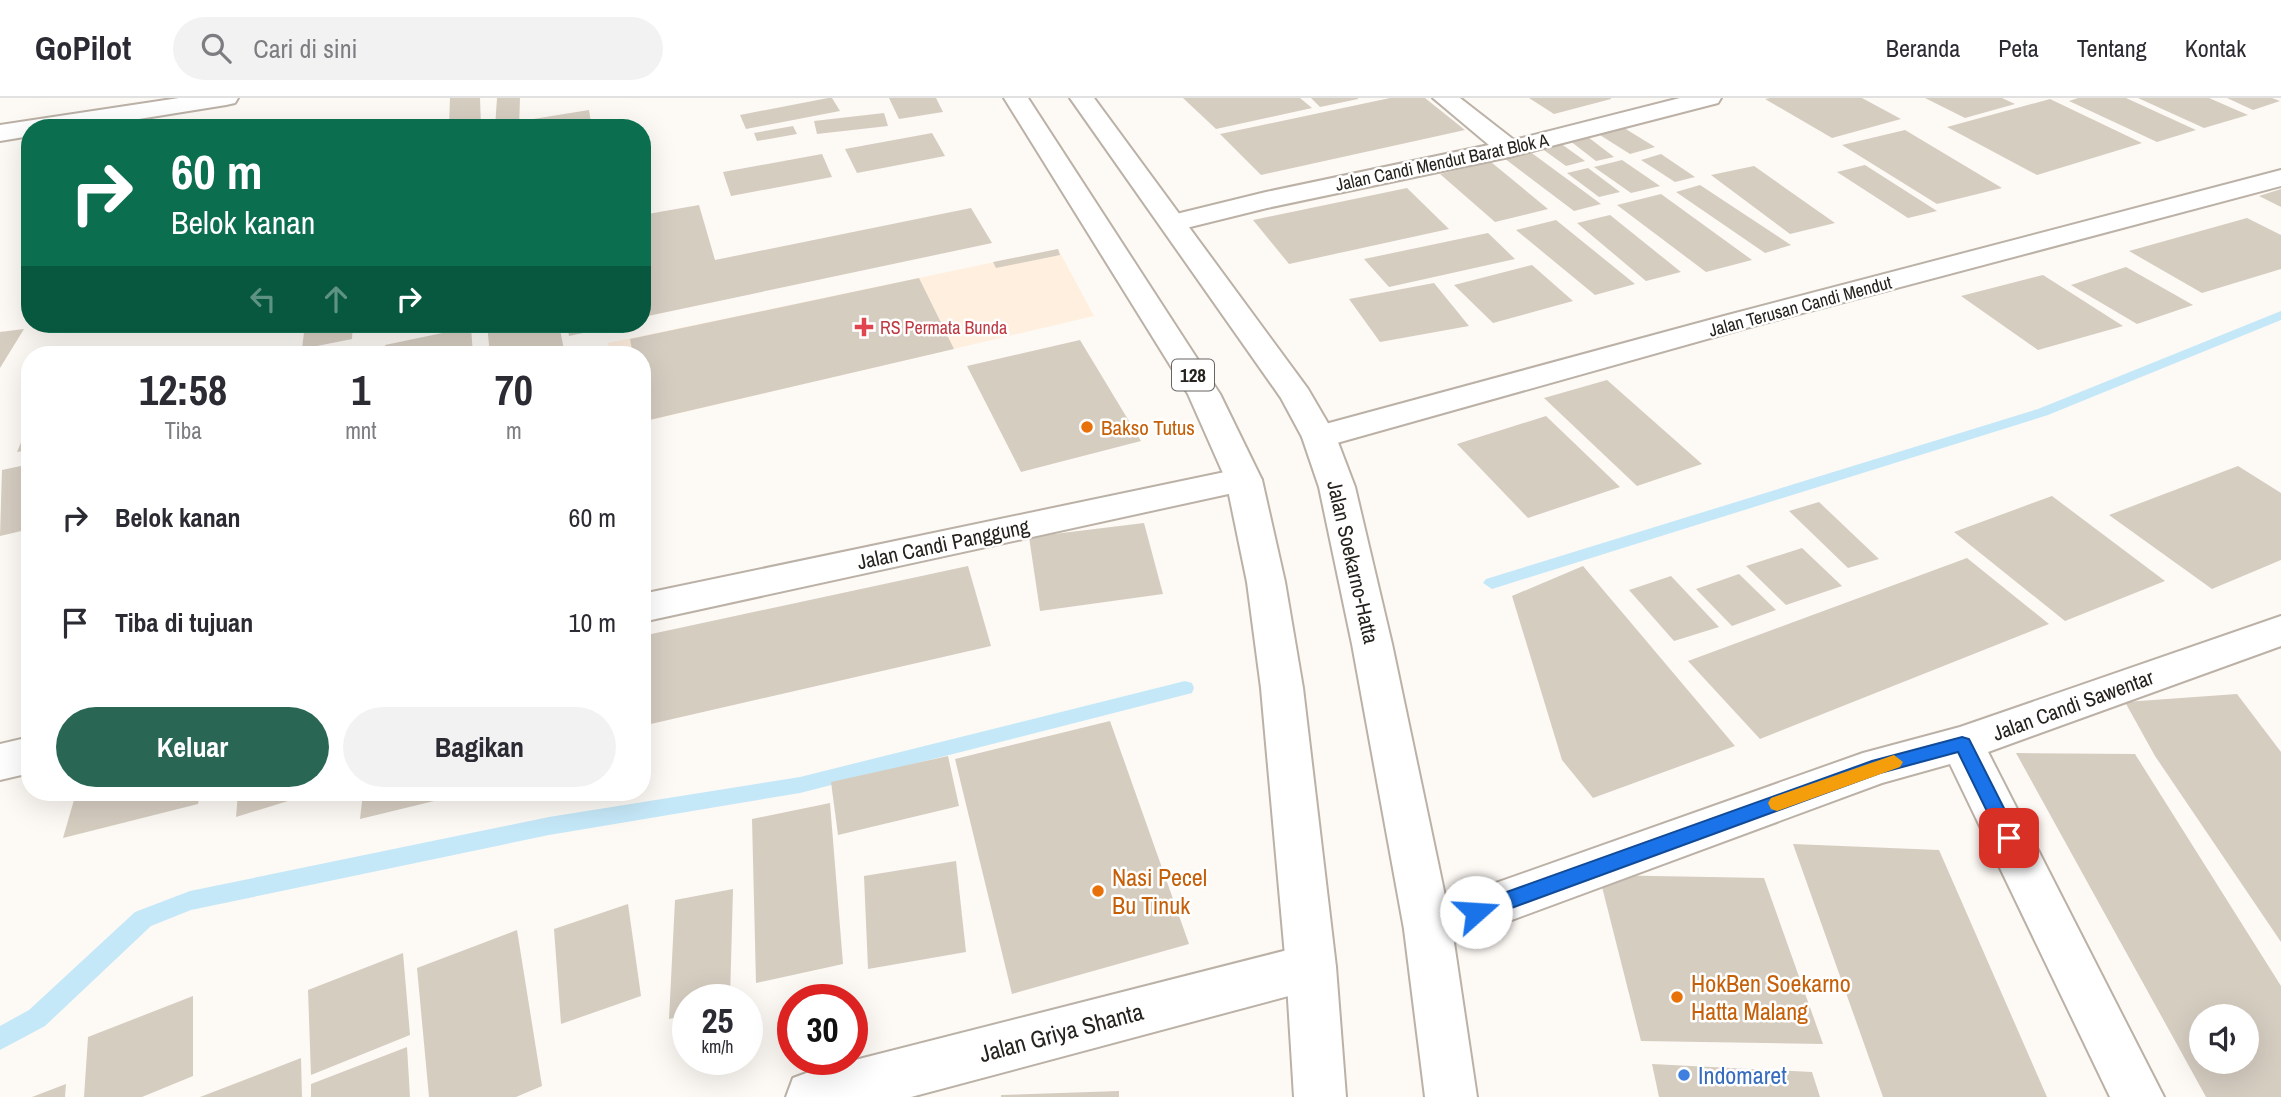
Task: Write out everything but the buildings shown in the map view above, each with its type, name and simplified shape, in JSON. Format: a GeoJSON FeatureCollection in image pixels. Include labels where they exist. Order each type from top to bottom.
{"type":"FeatureCollection","features":[{"type":"Feature","properties":{"kind":"street"},"geometry":{"type":"LineString","coordinates":[[90,119],[226,98]]}},
{"type":"Feature","properties":{"kind":"street","name":"128"},"geometry":{"type":"LineString","coordinates":[[1016,98],[1142,292],[1204,394],[1244,480],[1266,582],[1282,688],[1311,967],[1320,1097]]}},
{"type":"Feature","properties":{"kind":"street","name":"Jalan Soekarno-Hatta"},"geometry":{"type":"LineString","coordinates":[[1082,98],[1296,396],[1319,437],[1337,487],[1369,631],[1428,929],[1451,1097]]}},
{"type":"Feature","properties":{"kind":"street"},"geometry":{"type":"LineString","coordinates":[[1445,98],[1510,149]]}},
{"type":"Feature","properties":{"kind":"street","name":"Jalan Candi Mendut Barat Blok A"},"geometry":{"type":"LineString","coordinates":[[1174,223],[1266,200],[1510,149],[1709,98]]}},
{"type":"Feature","properties":{"kind":"street"},"geometry":{"type":"LineString","coordinates":[[0,133],[21,130]]}},
{"type":"Feature","properties":{"kind":"street","name":"Jalan Terusan Candi Mendut"},"geometry":{"type":"LineString","coordinates":[[1319,437],[1735,322],[2089,231],[2281,178]]}},
{"type":"Feature","properties":{"kind":"street","name":"Jalan Candi Panggung"},"geometry":{"type":"LineString","coordinates":[[651,606],[1244,480]]}},
{"type":"Feature","properties":{"kind":"street","name":"Jalan Candi Sawentar"},"geometry":{"type":"LineString","coordinates":[[1428,929],[1878,766],[1962,744],[2277,638]]}},
{"type":"Feature","properties":{"kind":"street"},"geometry":{"type":"LineString","coordinates":[[1962,744],[2138,1097]]}},
{"type":"Feature","properties":{"kind":"street"},"geometry":{"type":"LineString","coordinates":[[0,762],[21,757]]}},
{"type":"Feature","properties":{"kind":"street","name":"Jalan Griya Shanta"},"geometry":{"type":"LineString","coordinates":[[812,1097],[1311,967]]}},
{"type":"Feature","properties":{"kind":"shaded area","name":"RS Permata Bunda"},"geometry":{"type":"Polygon","coordinates":[[[1058,249],[1094,316],[651,420],[651,346],[608,346],[608,343],[1058,249]]]}},
{"type":"Feature","properties":{"kind":"waterway"},"geometry":{"type":"LineString","coordinates":[[1492,583],[2043,412],[2281,315]]}},
{"type":"Feature","properties":{"kind":"waterway"},"geometry":{"type":"LineString","coordinates":[[0,1039],[37,1018],[143,919],[190,901],[549,826],[800,785],[1185,688]]}},
{"type":"Feature","properties":{"kind":"slow traffic"},"geometry":{"type":"LineString","coordinates":[[1777,803],[1894,762]]}},
{"type":"Feature","properties":{"kind":"place","name":"RS Permata Bunda"},"geometry":{"type":"Point","coordinates":[864,327]}},
{"type":"Feature","properties":{"kind":"place","name":"Bakso Tutus"},"geometry":{"type":"Point","coordinates":[1087,427]}},
{"type":"Feature","properties":{"kind":"place","name":"Nasi Pecel Bu Tinuk"},"geometry":{"type":"Point","coordinates":[1098,891]}},
{"type":"Feature","properties":{"kind":"place","name":"HokBen Soekarno Hatta Malang"},"geometry":{"type":"Point","coordinates":[1677,997]}},
{"type":"Feature","properties":{"kind":"place","name":"Indomaret"},"geometry":{"type":"Point","coordinates":[1684,1075]}},
{"type":"Feature","properties":{"kind":"route"},"geometry":{"type":"LineString","coordinates":[[1476,912],[1878,766],[1962,744],[2009,838]]}}]}
